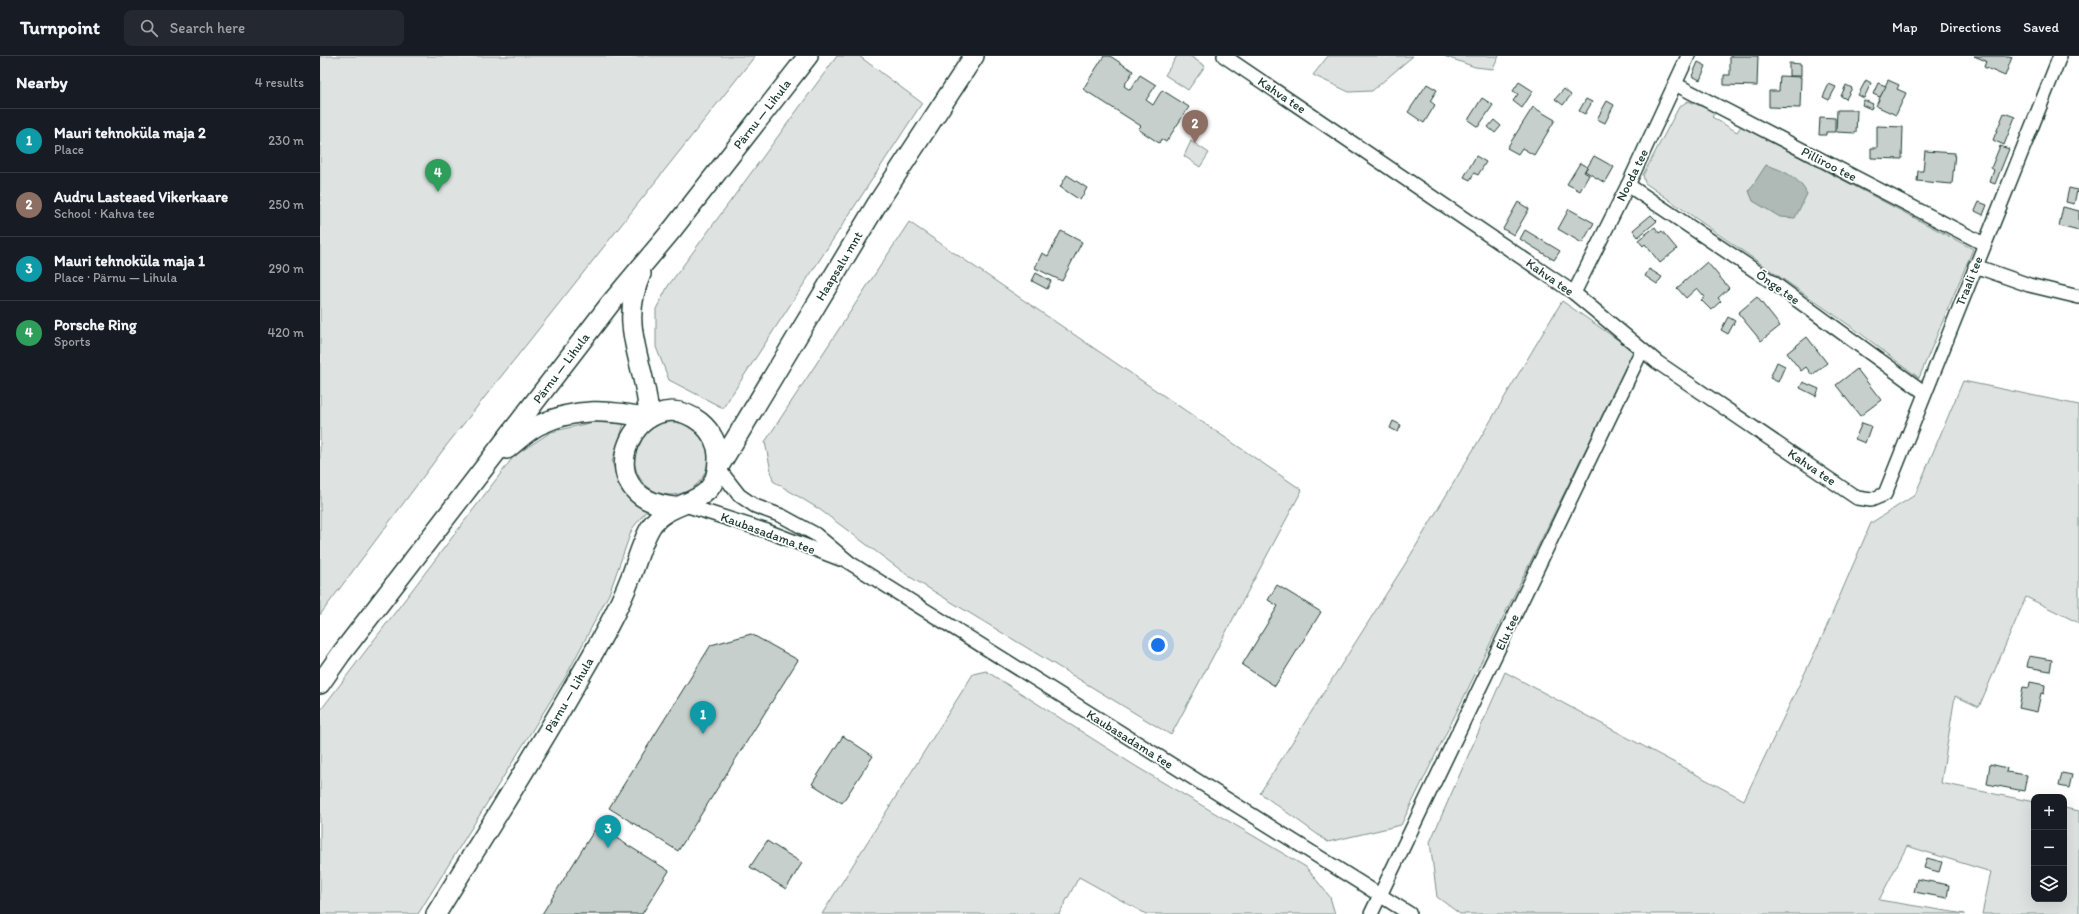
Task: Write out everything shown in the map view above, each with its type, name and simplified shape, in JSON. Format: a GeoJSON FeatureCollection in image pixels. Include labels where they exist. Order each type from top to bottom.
{"type":"FeatureCollection","features":[{"type":"Feature","properties":{"kind":"main road","name":"Pärnu — Lihula"},"geometry":{"type":"LineString","coordinates":[[320,684],[341,654],[610,304],[650,257],[808,56]]}},
{"type":"Feature","properties":{"kind":"main road","name":"Haapsalu mnt"},"geometry":{"type":"LineString","coordinates":[[718,468],[877,204],[970,60]]}},
{"type":"Feature","properties":{"kind":"main road"},"geometry":{"type":"LineString","coordinates":[[649,418],[648,402],[635,349],[630,314],[636,285],[650,257]]}},
{"type":"Feature","properties":{"kind":"main road"},"geometry":{"type":"LineString","coordinates":[[489,461],[538,426],[570,414],[612,411],[649,418]]}},
{"type":"Feature","properties":{"kind":"main road"},"geometry":{"type":"LineString","coordinates":[[680,506],[658,505],[641,496],[632,486],[626,472],[624,453],[629,438],[636,428],[649,418],[660,414],[674,413],[689,416],[699,421],[712,435],[716,445],[718,468]]}},
{"type":"Feature","properties":{"kind":"main road","name":"Pärnu — Lihula"},"geometry":{"type":"LineString","coordinates":[[436,914],[545,737],[601,640],[625,592],[652,525],[680,506],[702,496],[711,486],[718,468]]}},
{"type":"Feature","properties":{"kind":"street","name":"Kahva tee"},"geometry":{"type":"LineString","coordinates":[[1224,56],[1574,293],[1657,362],[1857,498],[1872,500]]}},
{"type":"Feature","properties":{"kind":"street","name":"Nooda tee"},"geometry":{"type":"LineString","coordinates":[[1574,293],[1628,184],[1688,56]]}},
{"type":"Feature","properties":{"kind":"street","name":"Traali tee"},"geometry":{"type":"LineString","coordinates":[[1872,500],[1885,494],[2060,56]]}},
{"type":"Feature","properties":{"kind":"street","name":"Pilliroo tee"},"geometry":{"type":"LineString","coordinates":[[1675,84],[1984,244]]}},
{"type":"Feature","properties":{"kind":"street","name":"Õnge tee"},"geometry":{"type":"LineString","coordinates":[[1628,184],[1775,284],[1925,392]]}},
{"type":"Feature","properties":{"kind":"street"},"geometry":{"type":"LineString","coordinates":[[1975,266],[2029,285],[2079,297]]}},
{"type":"Feature","properties":{"kind":"street","name":"Elu tee"},"geometry":{"type":"LineString","coordinates":[[1371,914],[1642,350]]}},
{"type":"Feature","properties":{"kind":"street","name":"Kaubasadama tee"},"geometry":{"type":"LineString","coordinates":[[718,468],[739,495],[754,506],[782,516],[815,534],[850,563],[1410,914]]}},
{"type":"Feature","properties":{"kind":"street","name":"Kaubasadama tee"},"geometry":{"type":"LineString","coordinates":[[680,506],[767,531],[850,563]]}},
{"type":"Feature","properties":{"kind":"shaded area"},"geometry":{"type":"Polygon","coordinates":[[[320,56],[755,56],[446,446],[320,615],[320,56]]]}},
{"type":"Feature","properties":{"kind":"shaded area"},"geometry":{"type":"Polygon","coordinates":[[[837,56],[859,56],[922,103],[723,408],[669,380],[656,347],[656,309],[668,286],[837,56]]]}},
{"type":"Feature","properties":{"kind":"shaded area"},"geometry":{"type":"Polygon","coordinates":[[[1177,56],[1190,56],[1205,66],[1188,90],[1165,75],[1177,56]]]}},
{"type":"Feature","properties":{"kind":"shaded area"},"geometry":{"type":"Polygon","coordinates":[[[1328,56],[1413,56],[1372,91],[1349,92],[1313,75],[1328,56]]]}},
{"type":"Feature","properties":{"kind":"shaded area"},"geometry":{"type":"Polygon","coordinates":[[[1444,56],[1499,56],[1493,69],[1475,67],[1444,56]]]}},
{"type":"Feature","properties":{"kind":"shaded area"},"geometry":{"type":"Polygon","coordinates":[[[1688,101],[1716,112],[1712,117],[1737,132],[1741,126],[1973,249],[1919,378],[1856,330],[1645,183],[1643,175],[1679,107],[1688,101]]]}},
{"type":"Feature","properties":{"kind":"shaded area"},"geometry":{"type":"Polygon","coordinates":[[[1191,141],[1209,153],[1200,167],[1184,156],[1191,141]]]}},
{"type":"Feature","properties":{"kind":"shaded area"},"geometry":{"type":"Polygon","coordinates":[[[1766,165],[1779,169],[1790,175],[1804,188],[1807,194],[1795,218],[1780,217],[1753,201],[1749,191],[1766,165]]]}},
{"type":"Feature","properties":{"kind":"shaded area"},"geometry":{"type":"Polygon","coordinates":[[[909,222],[1302,490],[1171,735],[910,577],[819,509],[773,481],[765,442],[909,222]]]}},
{"type":"Feature","properties":{"kind":"shaded area"},"geometry":{"type":"Polygon","coordinates":[[[1562,301],[1634,351],[1401,825],[1328,842],[1260,793],[1407,561],[1562,301]]]}},
{"type":"Feature","properties":{"kind":"shaded area"},"geometry":{"type":"Polygon","coordinates":[[[1963,381],[2079,405],[2079,623],[2026,597],[1979,707],[1955,696],[1941,783],[2031,801],[2031,902],[2067,902],[2067,809],[2079,811],[2079,914],[1982,914],[1991,872],[1907,846],[1879,900],[1965,914],[1460,914],[1437,897],[1430,842],[1505,672],[1744,800],[1823,635],[1871,523],[1915,495],[1963,381]]]}},
{"type":"Feature","properties":{"kind":"shaded area"},"geometry":{"type":"Polygon","coordinates":[[[664,421],[678,421],[692,427],[702,437],[708,451],[708,465],[702,479],[692,489],[678,495],[664,495],[650,489],[640,479],[634,465],[634,451],[640,437],[650,427],[664,421]]]}},
{"type":"Feature","properties":{"kind":"shaded area"},"geometry":{"type":"Polygon","coordinates":[[[593,422],[624,424],[612,462],[622,489],[647,510],[632,529],[609,594],[566,676],[418,914],[320,914],[320,711],[514,456],[551,432],[593,422]]]}},
{"type":"Feature","properties":{"kind":"shaded area"},"geometry":{"type":"Polygon","coordinates":[[[986,671],[1137,767],[1306,867],[1330,897],[1335,914],[1146,914],[1079,877],[1059,914],[822,914],[973,674],[986,671]]]}},
{"type":"Feature","properties":{"kind":"building"},"geometry":{"type":"Polygon","coordinates":[[[1104,56],[1110,56],[1133,71],[1124,86],[1130,90],[1140,75],[1156,85],[1146,100],[1153,105],[1162,90],[1189,107],[1166,142],[1161,139],[1159,143],[1138,129],[1141,126],[1083,89],[1104,56]]]}},
{"type":"Feature","properties":{"kind":"building"},"geometry":{"type":"Polygon","coordinates":[[[1730,56],[1758,56],[1757,86],[1724,85],[1724,75],[1730,75],[1730,56]]]}},
{"type":"Feature","properties":{"kind":"building"},"geometry":{"type":"Polygon","coordinates":[[[1974,56],[2012,57],[2005,76],[1984,67],[1986,61],[1974,56]]]}},
{"type":"Feature","properties":{"kind":"building"},"geometry":{"type":"Polygon","coordinates":[[[1698,62],[1706,66],[1700,80],[1692,76],[1698,62]]]}},
{"type":"Feature","properties":{"kind":"building"},"geometry":{"type":"Polygon","coordinates":[[[1789,63],[1801,64],[1801,76],[1789,76],[1789,63]]]}},
{"type":"Feature","properties":{"kind":"building"},"geometry":{"type":"Polygon","coordinates":[[[1780,76],[1801,77],[1800,108],[1769,107],[1769,91],[1779,91],[1780,76]]]}},
{"type":"Feature","properties":{"kind":"building"},"geometry":{"type":"Polygon","coordinates":[[[1866,80],[1871,83],[1864,98],[1858,95],[1866,80]]]}},
{"type":"Feature","properties":{"kind":"building"},"geometry":{"type":"Polygon","coordinates":[[[1888,80],[1899,85],[1897,89],[1906,93],[1896,115],[1876,106],[1888,80]]]}},
{"type":"Feature","properties":{"kind":"building"},"geometry":{"type":"Polygon","coordinates":[[[1519,82],[1533,91],[1522,108],[1513,101],[1518,94],[1513,91],[1519,82]]]}},
{"type":"Feature","properties":{"kind":"building"},"geometry":{"type":"Polygon","coordinates":[[[1878,83],[1886,86],[1880,97],[1873,94],[1878,83]]]}},
{"type":"Feature","properties":{"kind":"building"},"geometry":{"type":"Polygon","coordinates":[[[1427,84],[1437,90],[1430,101],[1435,105],[1424,123],[1408,112],[1427,84]]]}},
{"type":"Feature","properties":{"kind":"building"},"geometry":{"type":"Polygon","coordinates":[[[1829,84],[1836,87],[1829,100],[1823,97],[1829,84]]]}},
{"type":"Feature","properties":{"kind":"building"},"geometry":{"type":"Polygon","coordinates":[[[1846,85],[1852,88],[1846,99],[1841,96],[1846,85]]]}},
{"type":"Feature","properties":{"kind":"building"},"geometry":{"type":"Polygon","coordinates":[[[1564,89],[1571,95],[1563,105],[1555,99],[1564,89]]]}},
{"type":"Feature","properties":{"kind":"building"},"geometry":{"type":"Polygon","coordinates":[[[1482,98],[1493,105],[1478,127],[1468,120],[1482,98]]]}},
{"type":"Feature","properties":{"kind":"building"},"geometry":{"type":"Polygon","coordinates":[[[1586,99],[1592,102],[1585,114],[1579,111],[1586,99]]]}},
{"type":"Feature","properties":{"kind":"building"},"geometry":{"type":"Polygon","coordinates":[[[1864,100],[1873,104],[1871,109],[1862,105],[1864,100]]]}},
{"type":"Feature","properties":{"kind":"building"},"geometry":{"type":"Polygon","coordinates":[[[1607,101],[1614,105],[1605,123],[1597,119],[1607,101]]]}},
{"type":"Feature","properties":{"kind":"building"},"geometry":{"type":"Polygon","coordinates":[[[1533,107],[1555,120],[1534,155],[1522,148],[1518,154],[1507,148],[1533,107]]]}},
{"type":"Feature","properties":{"kind":"building"},"geometry":{"type":"Polygon","coordinates":[[[1837,110],[1857,110],[1856,133],[1836,132],[1837,110]]]}},
{"type":"Feature","properties":{"kind":"building"},"geometry":{"type":"Polygon","coordinates":[[[2004,113],[2015,117],[2004,145],[1993,140],[2004,113]]]}},
{"type":"Feature","properties":{"kind":"building"},"geometry":{"type":"Polygon","coordinates":[[[1820,117],[1835,118],[1835,132],[1826,132],[1826,135],[1819,135],[1820,117]]]}},
{"type":"Feature","properties":{"kind":"building"},"geometry":{"type":"Polygon","coordinates":[[[1494,120],[1501,126],[1495,133],[1488,127],[1494,120]]]}},
{"type":"Feature","properties":{"kind":"building"},"geometry":{"type":"Polygon","coordinates":[[[1877,126],[1903,127],[1902,159],[1871,158],[1871,148],[1877,148],[1877,126]]]}},
{"type":"Feature","properties":{"kind":"building"},"geometry":{"type":"Polygon","coordinates":[[[2000,146],[2009,149],[1995,184],[1990,182],[1994,170],[1991,168],[2000,146]]]}},
{"type":"Feature","properties":{"kind":"building"},"geometry":{"type":"Polygon","coordinates":[[[1925,151],[1955,153],[1952,184],[1917,181],[1918,171],[1923,171],[1925,151]]]}},
{"type":"Feature","properties":{"kind":"building"},"geometry":{"type":"Polygon","coordinates":[[[1476,156],[1486,162],[1478,175],[1474,173],[1470,180],[1464,177],[1476,156]]]}},
{"type":"Feature","properties":{"kind":"building"},"geometry":{"type":"Polygon","coordinates":[[[1594,156],[1614,167],[1605,183],[1585,171],[1594,156]]]}},
{"type":"Feature","properties":{"kind":"building"},"geometry":{"type":"Polygon","coordinates":[[[1580,163],[1587,167],[1584,172],[1589,175],[1580,191],[1567,184],[1580,163]]]}},
{"type":"Feature","properties":{"kind":"building"},"geometry":{"type":"Polygon","coordinates":[[[1067,175],[1087,188],[1080,200],[1060,187],[1067,175]]]}},
{"type":"Feature","properties":{"kind":"building"},"geometry":{"type":"Polygon","coordinates":[[[2069,188],[2077,190],[2074,204],[2066,202],[2069,188]]]}},
{"type":"Feature","properties":{"kind":"building"},"geometry":{"type":"Polygon","coordinates":[[[1518,202],[1529,209],[1514,235],[1503,229],[1518,202]]]}},
{"type":"Feature","properties":{"kind":"building"},"geometry":{"type":"Polygon","coordinates":[[[1979,202],[1987,205],[1983,215],[1975,211],[1979,202]]]}},
{"type":"Feature","properties":{"kind":"building"},"geometry":{"type":"Polygon","coordinates":[[[2063,207],[2079,211],[2079,231],[2059,226],[2063,207]]]}},
{"type":"Feature","properties":{"kind":"building"},"geometry":{"type":"Polygon","coordinates":[[[1569,209],[1594,223],[1582,243],[1558,229],[1569,209]]]}},
{"type":"Feature","properties":{"kind":"building"},"geometry":{"type":"Polygon","coordinates":[[[1651,215],[1657,221],[1638,237],[1633,230],[1651,215]]]}},
{"type":"Feature","properties":{"kind":"building"},"geometry":{"type":"Polygon","coordinates":[[[1655,227],[1659,233],[1662,231],[1677,249],[1660,263],[1645,244],[1643,246],[1638,240],[1655,227]]]}},
{"type":"Feature","properties":{"kind":"building"},"geometry":{"type":"Polygon","coordinates":[[[1525,230],[1560,251],[1554,260],[1520,239],[1525,230]]]}},
{"type":"Feature","properties":{"kind":"building"},"geometry":{"type":"Polygon","coordinates":[[[1061,231],[1082,242],[1062,281],[1035,268],[1042,253],[1048,256],[1061,231]]]}},
{"type":"Feature","properties":{"kind":"building"},"geometry":{"type":"Polygon","coordinates":[[[1707,262],[1729,288],[1718,298],[1721,301],[1711,310],[1701,300],[1705,297],[1697,288],[1686,298],[1677,288],[1707,262]]]}},
{"type":"Feature","properties":{"kind":"building"},"geometry":{"type":"Polygon","coordinates":[[[1649,269],[1662,277],[1657,284],[1645,276],[1649,269]]]}},
{"type":"Feature","properties":{"kind":"building"},"geometry":{"type":"Polygon","coordinates":[[[1036,273],[1051,281],[1047,289],[1032,281],[1036,273]]]}},
{"type":"Feature","properties":{"kind":"building"},"geometry":{"type":"Polygon","coordinates":[[[1757,297],[1780,326],[1761,341],[1738,313],[1757,297]]]}},
{"type":"Feature","properties":{"kind":"building"},"geometry":{"type":"Polygon","coordinates":[[[1728,317],[1735,321],[1728,334],[1721,330],[1728,317]]]}},
{"type":"Feature","properties":{"kind":"building"},"geometry":{"type":"Polygon","coordinates":[[[1807,337],[1827,363],[1812,375],[1806,367],[1801,371],[1787,353],[1807,337]]]}},
{"type":"Feature","properties":{"kind":"building"},"geometry":{"type":"Polygon","coordinates":[[[1777,362],[1785,366],[1778,382],[1770,378],[1777,362]]]}},
{"type":"Feature","properties":{"kind":"building"},"geometry":{"type":"Polygon","coordinates":[[[1857,369],[1881,400],[1860,416],[1836,385],[1857,369]]]}},
{"type":"Feature","properties":{"kind":"building"},"geometry":{"type":"Polygon","coordinates":[[[1803,382],[1819,389],[1816,396],[1800,388],[1803,382]]]}},
{"type":"Feature","properties":{"kind":"building"},"geometry":{"type":"Polygon","coordinates":[[[1393,421],[1401,425],[1398,432],[1390,428],[1393,421]]]}},
{"type":"Feature","properties":{"kind":"building"},"geometry":{"type":"Polygon","coordinates":[[[1862,423],[1871,426],[1865,443],[1855,439],[1862,423]]]}},
{"type":"Feature","properties":{"kind":"building"},"geometry":{"type":"Polygon","coordinates":[[[1277,585],[1321,612],[1275,686],[1242,665],[1278,606],[1268,600],[1277,585]]]}},
{"type":"Feature","properties":{"kind":"building"},"geometry":{"type":"Polygon","coordinates":[[[751,634],[798,660],[678,851],[609,808],[711,645],[751,634]]]}},
{"type":"Feature","properties":{"kind":"building"},"geometry":{"type":"Polygon","coordinates":[[[2029,656],[2052,660],[2050,671],[2027,667],[2029,656]]]}},
{"type":"Feature","properties":{"kind":"building"},"geometry":{"type":"Polygon","coordinates":[[[2030,682],[2045,685],[2044,694],[2041,693],[2037,712],[2019,708],[2023,687],[2029,688],[2030,682]]]}},
{"type":"Feature","properties":{"kind":"building"},"geometry":{"type":"Polygon","coordinates":[[[843,736],[873,756],[842,803],[812,784],[843,736]]]}},
{"type":"Feature","properties":{"kind":"building"},"geometry":{"type":"Polygon","coordinates":[[[1990,764],[2007,768],[2006,772],[2027,775],[2024,791],[1987,784],[1990,764]]]}},
{"type":"Feature","properties":{"kind":"building"},"geometry":{"type":"Polygon","coordinates":[[[2062,773],[2072,775],[2069,788],[2059,786],[2062,773]]]}},
{"type":"Feature","properties":{"kind":"building"},"geometry":{"type":"Polygon","coordinates":[[[597,826],[669,871],[642,914],[542,914],[597,826]]]}},
{"type":"Feature","properties":{"kind":"building"},"geometry":{"type":"Polygon","coordinates":[[[767,841],[802,863],[786,889],[750,867],[767,841]]]}},
{"type":"Feature","properties":{"kind":"building"},"geometry":{"type":"Polygon","coordinates":[[[1927,858],[1942,862],[1939,872],[1924,868],[1927,858]]]}},
{"type":"Feature","properties":{"kind":"building"},"geometry":{"type":"Polygon","coordinates":[[[1917,879],[1949,885],[1947,898],[1914,892],[1917,879]]]}},
{"type":"Feature","properties":{"kind":"place","name":"Audru Lasteaed Vikerkaare"},"geometry":{"type":"Point","coordinates":[1195,143]}},
{"type":"Feature","properties":{"kind":"place","name":"Porsche Ring"},"geometry":{"type":"Point","coordinates":[438,192]}},
{"type":"Feature","properties":{"kind":"place","name":"Mauri tehnoküla maja 2"},"geometry":{"type":"Point","coordinates":[703,734]}},
{"type":"Feature","properties":{"kind":"place","name":"Mauri tehnoküla maja 1"},"geometry":{"type":"Point","coordinates":[608,848]}}]}
